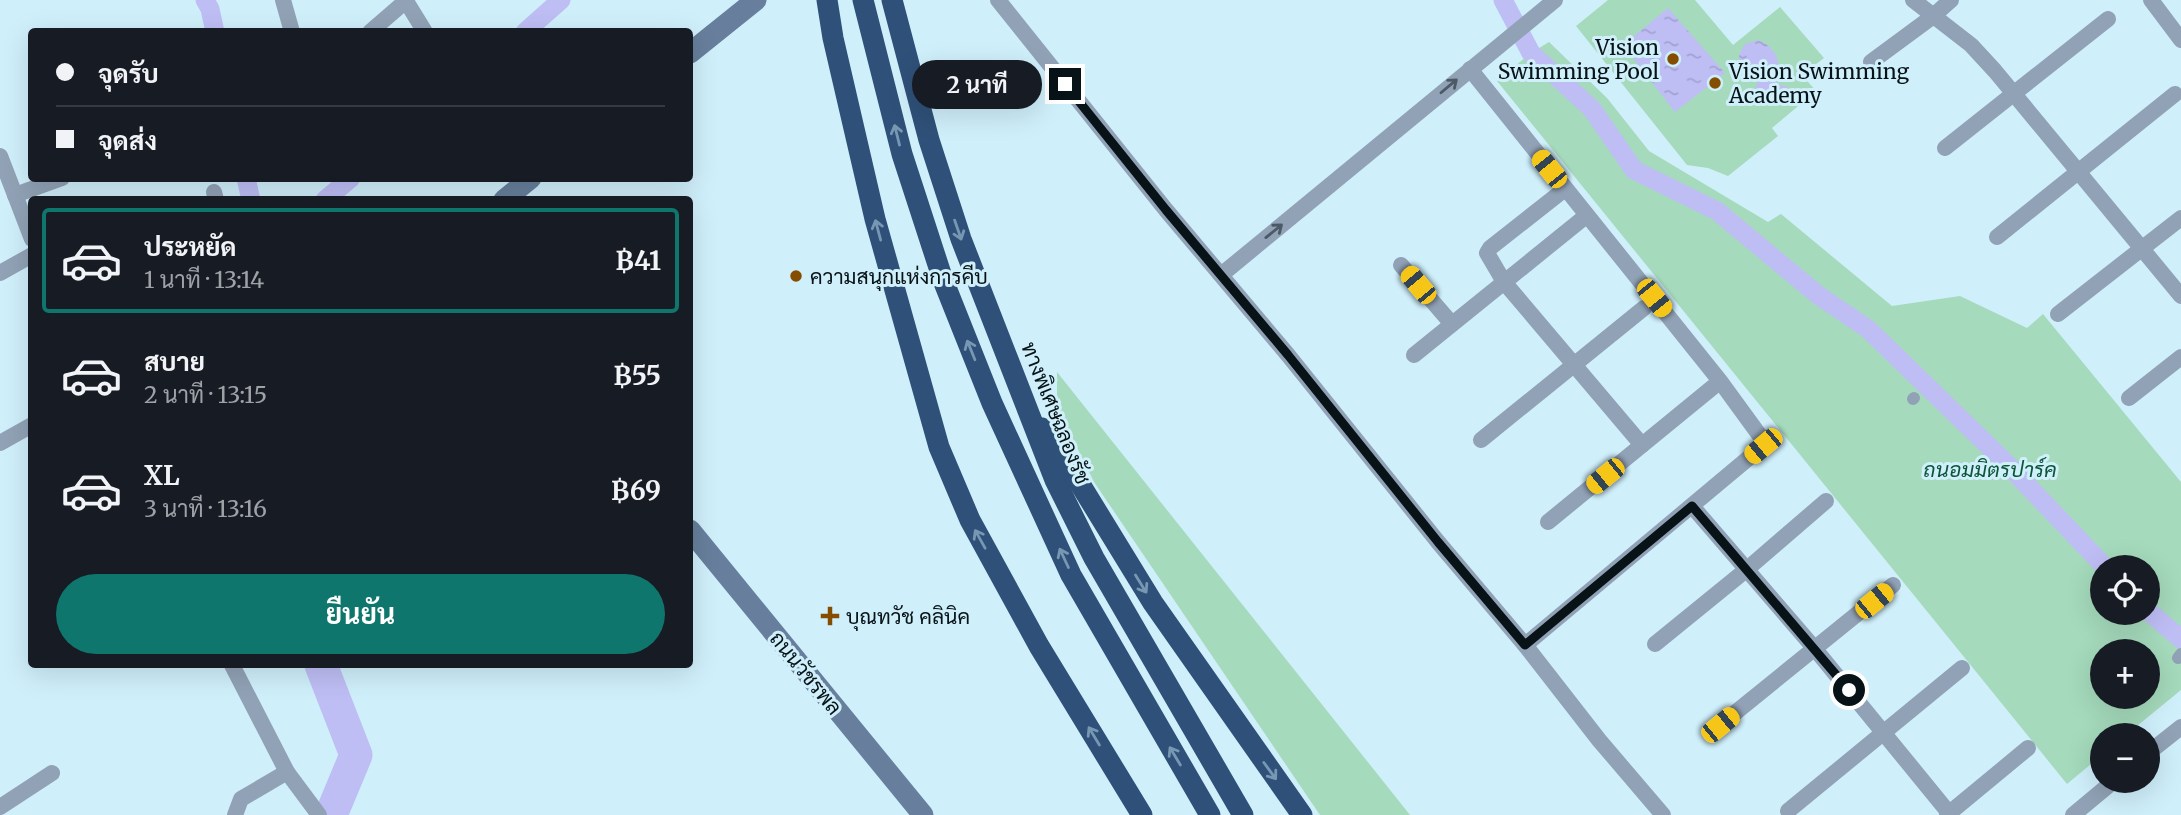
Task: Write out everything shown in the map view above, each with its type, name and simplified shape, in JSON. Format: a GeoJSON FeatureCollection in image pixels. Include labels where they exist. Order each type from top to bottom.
{"type":"FeatureCollection","features":[{"type":"Feature","properties":{"kind":"highway"},"geometry":{"type":"LineString","coordinates":[[827,0],[833,38],[875,219],[939,447],[970,520],[1039,646],[1142,815]]}},
{"type":"Feature","properties":{"kind":"highway"},"geometry":{"type":"LineString","coordinates":[[863,0],[906,166],[943,280],[992,403],[1072,575],[1210,815]]}},
{"type":"Feature","properties":{"kind":"highway","name":"ทางพิเศษฉลองรัช"},"geometry":{"type":"LineString","coordinates":[[892,0],[929,141],[961,239],[1055,480],[1094,558],[1243,815]]}},
{"type":"Feature","properties":{"kind":"highway"},"geometry":{"type":"LineString","coordinates":[[1024,404],[1060,453],[1153,603],[1301,815]]}},
{"type":"Feature","properties":{"kind":"main road"},"geometry":{"type":"LineString","coordinates":[[693,51],[756,0]]}},
{"type":"Feature","properties":{"kind":"main road"},"geometry":{"type":"LineString","coordinates":[[508,196],[523,182]]}},
{"type":"Feature","properties":{"kind":"main road","name":"ถนนวัชรพล"},"geometry":{"type":"LineString","coordinates":[[693,534],[923,815]]}},
{"type":"Feature","properties":{"kind":"street"},"geometry":{"type":"LineString","coordinates":[[283,0],[291,28]]}},
{"type":"Feature","properties":{"kind":"street"},"geometry":{"type":"LineString","coordinates":[[375,28],[407,0],[423,28]]}},
{"type":"Feature","properties":{"kind":"street"},"geometry":{"type":"LineString","coordinates":[[998,0],[1166,210],[1525,645],[1598,740],[1663,815]]}},
{"type":"Feature","properties":{"kind":"street"},"geometry":{"type":"LineString","coordinates":[[1221,275],[1555,0]]}},
{"type":"Feature","properties":{"kind":"street"},"geometry":{"type":"LineString","coordinates":[[1913,0],[1971,45],[2014,93],[2181,296]]}},
{"type":"Feature","properties":{"kind":"street"},"geometry":{"type":"LineString","coordinates":[[1871,62],[1951,0]]}},
{"type":"Feature","properties":{"kind":"street"},"geometry":{"type":"LineString","coordinates":[[2151,0],[2181,40]]}},
{"type":"Feature","properties":{"kind":"street"},"geometry":{"type":"LineString","coordinates":[[1945,148],[2108,19]]}},
{"type":"Feature","properties":{"kind":"street"},"geometry":{"type":"LineString","coordinates":[[1470,69],[1720,381],[1763,440],[1763,446],[1525,645]]}},
{"type":"Feature","properties":{"kind":"street"},"geometry":{"type":"LineString","coordinates":[[1997,237],[2175,94]]}},
{"type":"Feature","properties":{"kind":"street"},"geometry":{"type":"LineString","coordinates":[[0,156],[28,229]]}},
{"type":"Feature","properties":{"kind":"street"},"geometry":{"type":"LineString","coordinates":[[15,195],[51,182]]}},
{"type":"Feature","properties":{"kind":"street"},"geometry":{"type":"LineString","coordinates":[[1565,189],[1488,251],[1504,282],[1642,445]]}},
{"type":"Feature","properties":{"kind":"street"},"geometry":{"type":"LineString","coordinates":[[1414,355],[1586,216]]}},
{"type":"Feature","properties":{"kind":"street"},"geometry":{"type":"LineString","coordinates":[[2058,314],[2181,218]]}},
{"type":"Feature","properties":{"kind":"street"},"geometry":{"type":"LineString","coordinates":[[0,273],[28,258]]}},
{"type":"Feature","properties":{"kind":"street"},"geometry":{"type":"LineString","coordinates":[[1401,265],[1452,324]]}},
{"type":"Feature","properties":{"kind":"street"},"geometry":{"type":"LineString","coordinates":[[1481,440],[1644,308]]}},
{"type":"Feature","properties":{"kind":"street"},"geometry":{"type":"LineString","coordinates":[[2129,398],[2181,357]]}},
{"type":"Feature","properties":{"kind":"street"},"geometry":{"type":"LineString","coordinates":[[1548,522],[1713,387]]}},
{"type":"Feature","properties":{"kind":"street"},"geometry":{"type":"LineString","coordinates":[[0,443],[28,427]]}},
{"type":"Feature","properties":{"kind":"street"},"geometry":{"type":"LineString","coordinates":[[1655,644],[1826,501]]}},
{"type":"Feature","properties":{"kind":"street"},"geometry":{"type":"LineString","coordinates":[[1692,506],[1884,731],[1948,814],[2028,748]]}},
{"type":"Feature","properties":{"kind":"street"},"geometry":{"type":"LineString","coordinates":[[1720,725],[1894,584]]}},
{"type":"Feature","properties":{"kind":"street"},"geometry":{"type":"LineString","coordinates":[[1788,811],[1962,667]]}},
{"type":"Feature","properties":{"kind":"street"},"geometry":{"type":"LineString","coordinates":[[234,668],[287,772],[319,815]]}},
{"type":"Feature","properties":{"kind":"street"},"geometry":{"type":"LineString","coordinates":[[2160,744],[2181,727]]}},
{"type":"Feature","properties":{"kind":"street"},"geometry":{"type":"LineString","coordinates":[[235,815],[241,799],[287,772]]}},
{"type":"Feature","properties":{"kind":"street"},"geometry":{"type":"LineString","coordinates":[[0,807],[52,773]]}},
{"type":"Feature","properties":{"kind":"street"},"geometry":{"type":"LineString","coordinates":[[2073,815],[2099,793]]}},
{"type":"Feature","properties":{"kind":"green space","name":"Vision Swimming Academy"},"geometry":{"type":"Polygon","coordinates":[[[1608,0],[1695,0],[1733,45],[1780,7],[1824,58],[1802,75],[1816,91],[1772,128],[1778,136],[1728,176],[1708,168],[1687,165],[1576,26],[1608,0]]]}},
{"type":"Feature","properties":{"kind":"green space","name":"ถนอมมิตรปาร์ค"},"geometry":{"type":"Polygon","coordinates":[[[1549,42],[1607,98],[1649,151],[1768,222],[1781,214],[1892,306],[1960,296],[2027,328],[2043,314],[2181,482],[2181,690],[2160,707],[2160,639],[2090,639],[2090,709],[2158,709],[2141,723],[2090,723],[2090,765],[2067,784],[1497,81],[1549,42]]]}},
{"type":"Feature","properties":{"kind":"green space"},"geometry":{"type":"Polygon","coordinates":[[[1057,372],[1410,815],[1320,815],[1094,482],[1057,407],[1057,372]]]}},
{"type":"Feature","properties":{"kind":"water","name":"Vision Swimming Pool"},"geometry":{"type":"Polygon","coordinates":[[[1668,8],[1725,73],[1675,112],[1623,45],[1668,8]]]}},
{"type":"Feature","properties":{"kind":"water"},"geometry":{"type":"Polygon","coordinates":[[[1758,40],[1766,44],[1777,57],[1777,83],[1798,92],[1798,99],[1790,102],[1784,95],[1780,95],[1771,103],[1758,102],[1754,92],[1760,76],[1741,64],[1739,57],[1745,44],[1758,40]]]}},
{"type":"Feature","properties":{"kind":"waterway"},"geometry":{"type":"LineString","coordinates":[[205,0],[214,28]]}},
{"type":"Feature","properties":{"kind":"waterway"},"geometry":{"type":"LineString","coordinates":[[530,28],[561,0]]}},
{"type":"Feature","properties":{"kind":"waterway"},"geometry":{"type":"LineString","coordinates":[[1503,0],[1531,53],[1592,109],[1634,170],[1717,211],[1818,295],[1868,329],[2005,462],[2094,555]]}},
{"type":"Feature","properties":{"kind":"waterway"},"geometry":{"type":"LineString","coordinates":[[247,182],[250,196]]}},
{"type":"Feature","properties":{"kind":"waterway"},"geometry":{"type":"LineString","coordinates":[[330,196],[346,182]]}},
{"type":"Feature","properties":{"kind":"waterway"},"geometry":{"type":"LineString","coordinates":[[2160,621],[2181,639]]}},
{"type":"Feature","properties":{"kind":"waterway"},"geometry":{"type":"LineString","coordinates":[[322,668],[356,755],[331,815]]}},
{"type":"Feature","properties":{"kind":"place","name":"Vision Swimming Pool"},"geometry":{"type":"Point","coordinates":[1673,59]}},
{"type":"Feature","properties":{"kind":"place","name":"Vision Swimming Academy"},"geometry":{"type":"Point","coordinates":[1715,83]}},
{"type":"Feature","properties":{"kind":"place","name":"ความสนุกแห่งการคีบ"},"geometry":{"type":"Point","coordinates":[796,276]}},
{"type":"Feature","properties":{"kind":"place","name":"บุณทวัช คลินิค"},"geometry":{"type":"Point","coordinates":[830,616]}},
{"type":"Feature","properties":{"kind":"route"},"geometry":{"type":"LineString","coordinates":[[1065,84],[1525,645],[1692,506],[1849,690]]}}]}
